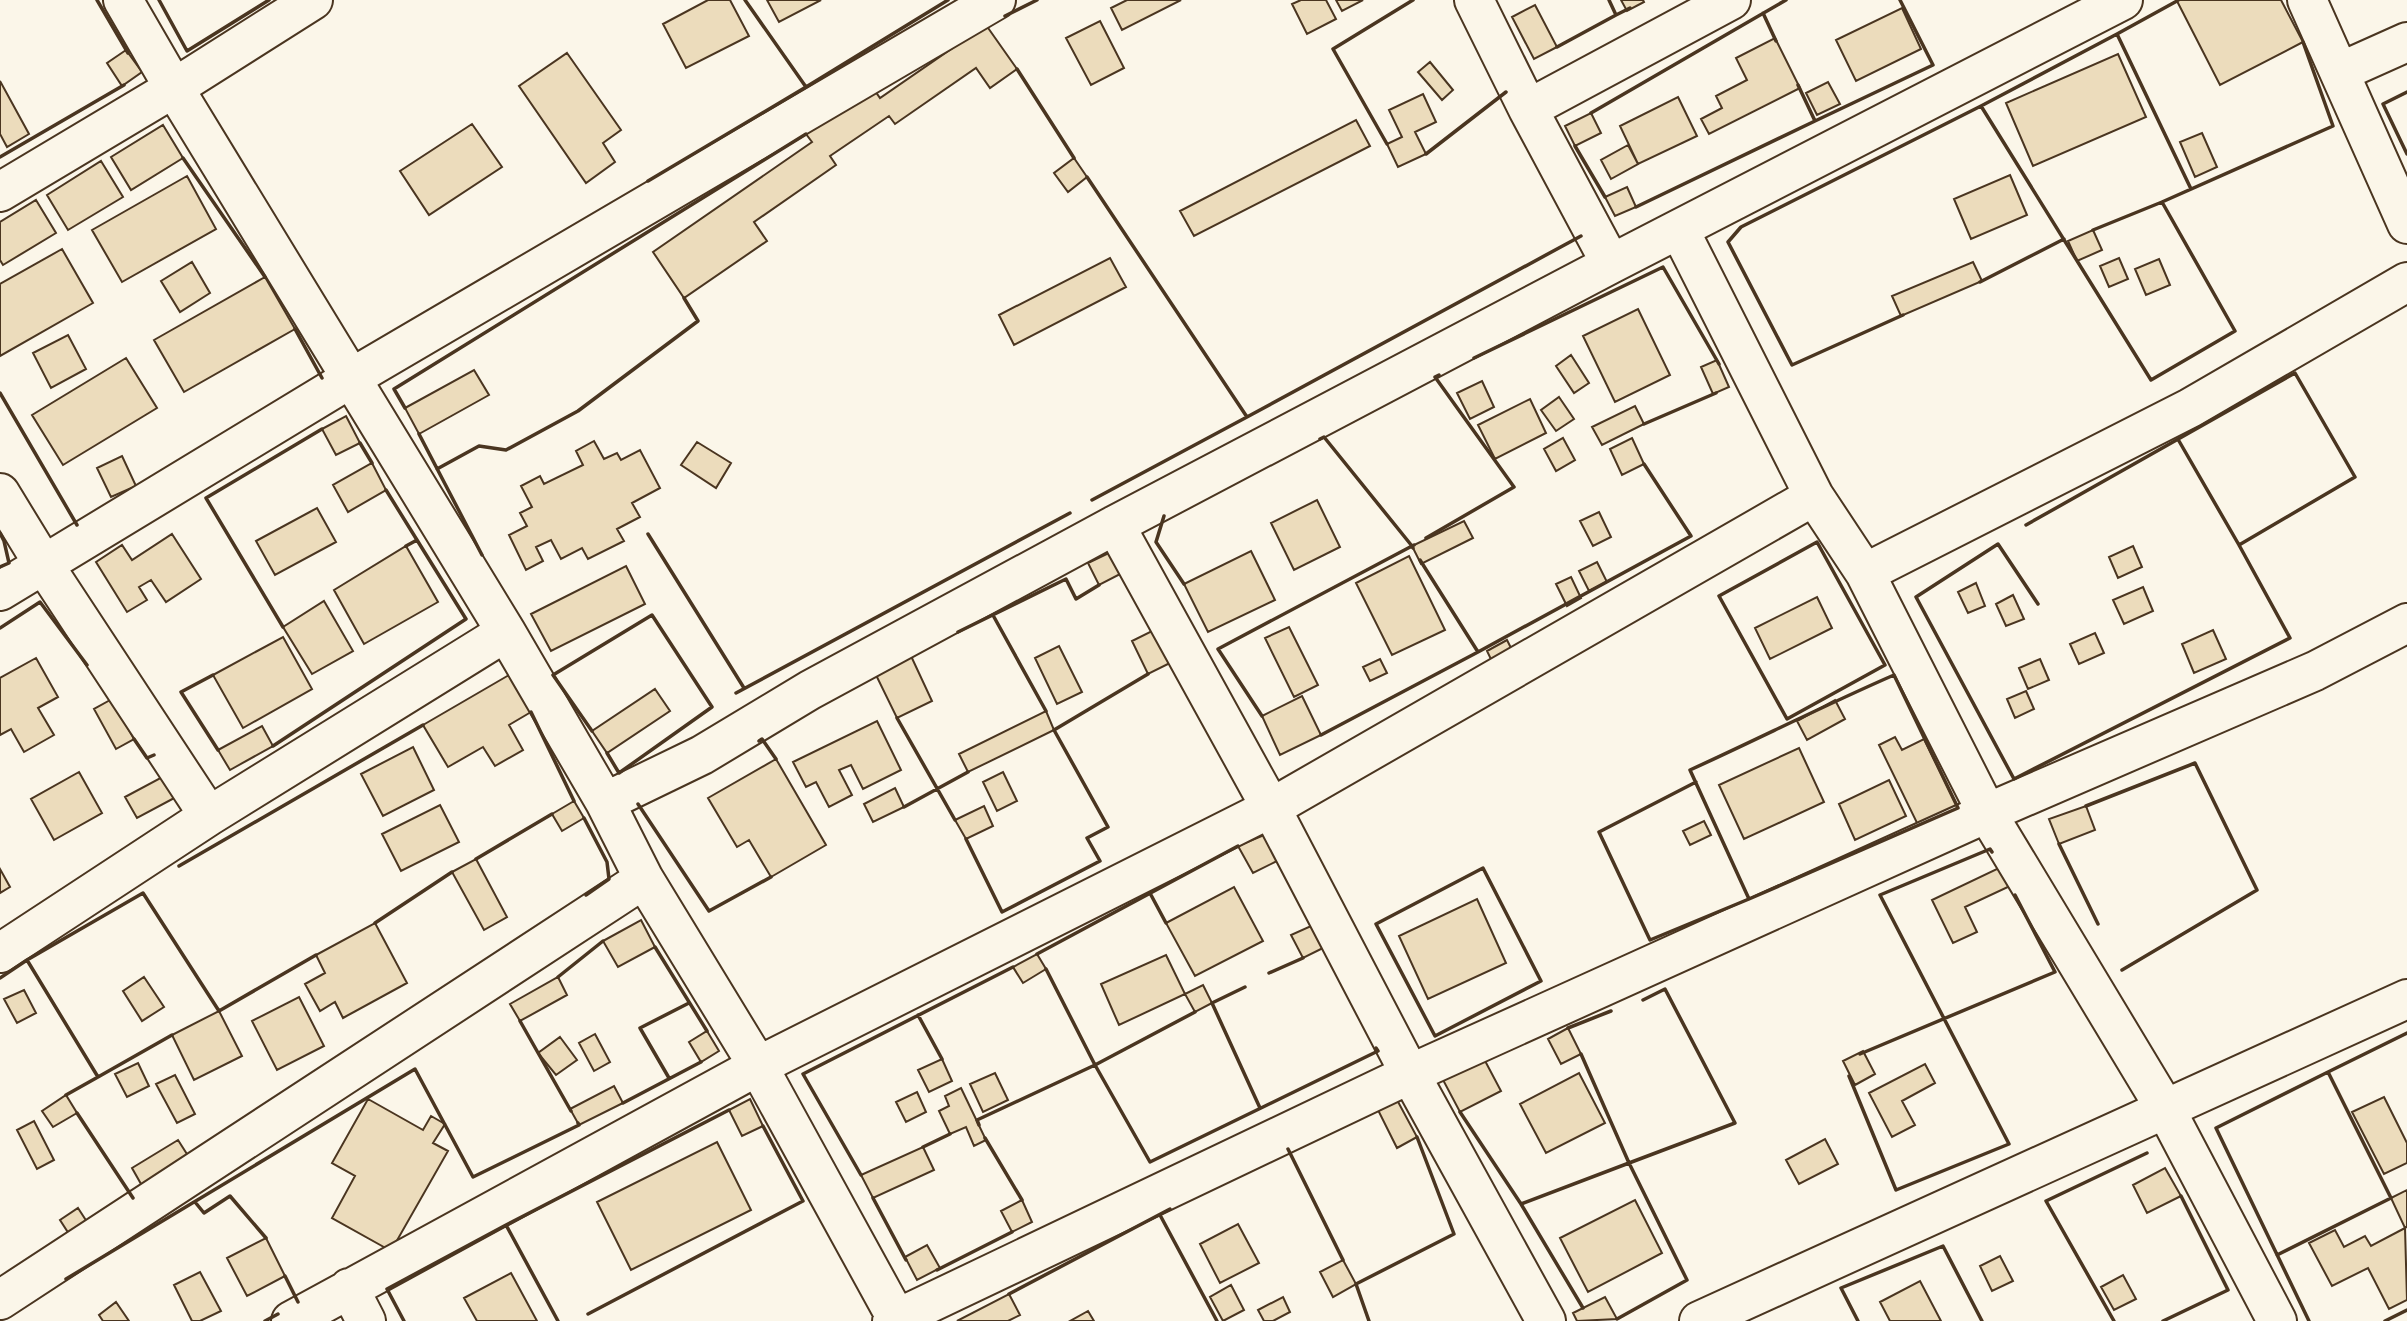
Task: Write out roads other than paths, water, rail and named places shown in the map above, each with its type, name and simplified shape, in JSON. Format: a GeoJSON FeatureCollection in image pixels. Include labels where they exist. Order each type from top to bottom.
{"type":"FeatureCollection","features":[{"type":"Feature","properties":{"kind":"street"},"geometry":{"type":"LineString","coordinates":[[124,0],[174,88],[353,377],[506,632],[605,802],[644,880],[758,1066],[895,1320],[1410,1074],[1987,813],[2315,671],[2407,623]]}},
{"type":"Feature","properties":{"kind":"street"},"geometry":{"type":"LineString","coordinates":[[0,192],[174,88],[313,0]]}},
{"type":"Feature","properties":{"kind":"street"},"geometry":{"type":"LineString","coordinates":[[0,591],[353,377],[996,0]]}},
{"type":"Feature","properties":{"kind":"street"},"geometry":{"type":"LineString","coordinates":[[1474,0],[1528,109],[1611,264]]}},
{"type":"Feature","properties":{"kind":"street"},"geometry":{"type":"LineString","coordinates":[[1528,109],[1731,0]]}},
{"type":"Feature","properties":{"kind":"street"},"geometry":{"type":"LineString","coordinates":[[605,802],[702,755],[810,690],[1115,525],[1611,264],[2123,0]]}},
{"type":"Feature","properties":{"kind":"street"},"geometry":{"type":"LineString","coordinates":[[2307,0],[2407,225]]}},
{"type":"Feature","properties":{"kind":"street"},"geometry":{"type":"LineString","coordinates":[[2340,72],[2407,43]]}},
{"type":"Feature","properties":{"kind":"street"},"geometry":{"type":"LineString","coordinates":[[1680,230],[1814,496],[1865,572],[1987,813],[2166,1110],[2277,1321]]}},
{"type":"Feature","properties":{"kind":"street"},"geometry":{"type":"LineString","coordinates":[[1865,572],[2190,408],[2407,282]]}},
{"type":"Feature","properties":{"kind":"street"},"geometry":{"type":"LineString","coordinates":[[0,493],[44,565],[209,816]]}},
{"type":"Feature","properties":{"kind":"street"},"geometry":{"type":"LineString","coordinates":[[291,1321],[758,1066],[1271,808],[1814,496]]}},
{"type":"Feature","properties":{"kind":"street"},"geometry":{"type":"LineString","coordinates":[[1115,525],[1271,808],[1410,1074],[1546,1321]]}},
{"type":"Feature","properties":{"kind":"street"},"geometry":{"type":"LineString","coordinates":[[0,953],[209,816],[506,632]]}},
{"type":"Feature","properties":{"kind":"street"},"geometry":{"type":"LineString","coordinates":[[0,1300],[644,880]]}},
{"type":"Feature","properties":{"kind":"street"},"geometry":{"type":"LineString","coordinates":[[1699,1321],[2407,999]]}},
{"type":"Feature","properties":{"kind":"street"},"geometry":{"type":"LineString","coordinates":[[349,1288],[366,1321]]}}]}
